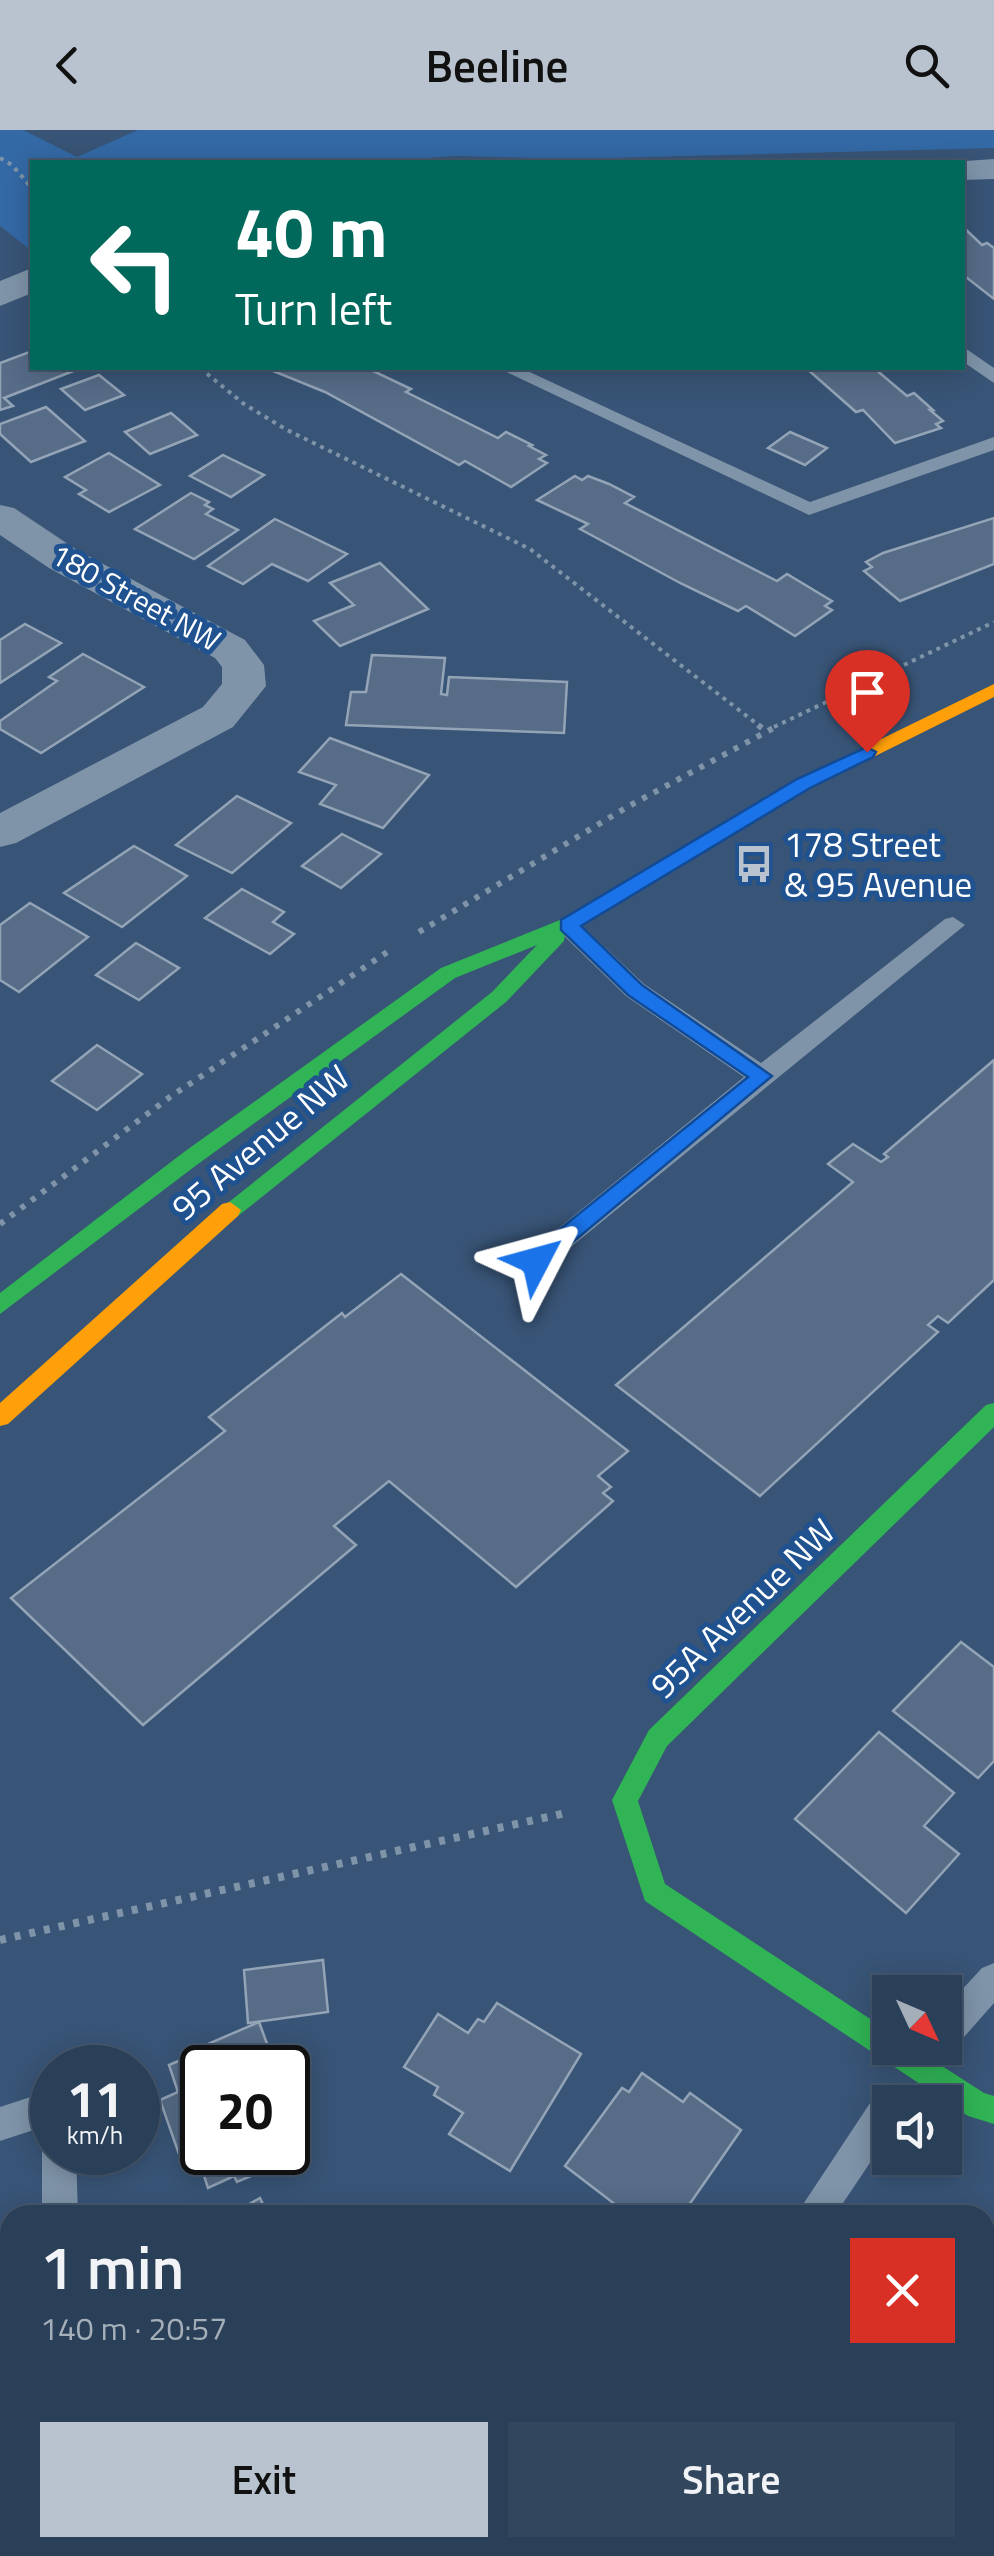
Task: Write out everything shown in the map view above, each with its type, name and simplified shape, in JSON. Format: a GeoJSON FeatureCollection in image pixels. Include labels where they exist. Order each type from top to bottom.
{"type":"FeatureCollection","features":[{"type":"Feature","properties":{"kind":"street"},"geometry":{"type":"LineString","coordinates":[[965,170],[994,169]]}},
{"type":"Feature","properties":{"kind":"street"},"geometry":{"type":"LineString","coordinates":[[0,296],[30,279]]}},
{"type":"Feature","properties":{"kind":"street","name":"180 Street NW"},"geometry":{"type":"LineString","coordinates":[[0,516],[63,559],[230,650],[243,665],[240,694],[207,726],[0,832]]}},
{"type":"Feature","properties":{"kind":"street","name":"95 Avenue NW"},"geometry":{"type":"LineString","coordinates":[[0,1305],[191,1158],[448,973],[568,925],[804,784],[994,690]]}},
{"type":"Feature","properties":{"kind":"street","name":"95 Avenue NW"},"geometry":{"type":"LineString","coordinates":[[0,1417],[247,1194],[499,997],[568,925]]}},
{"type":"Feature","properties":{"kind":"street","name":"95A Avenue NW"},"geometry":{"type":"LineString","coordinates":[[625,1800],[658,1738],[994,1412]]}},
{"type":"Feature","properties":{"kind":"street"},"geometry":{"type":"LineString","coordinates":[[625,1800],[654,1892],[872,2024]]}},
{"type":"Feature","properties":{"kind":"street"},"geometry":{"type":"LineString","coordinates":[[934,2065],[978,2106],[994,2110]]}},
{"type":"Feature","properties":{"kind":"lane"},"geometry":{"type":"LineString","coordinates":[[965,353],[994,377]]}},
{"type":"Feature","properties":{"kind":"lane"},"geometry":{"type":"LineString","coordinates":[[511,370],[809,509],[994,443]]}},
{"type":"Feature","properties":{"kind":"lane"},"geometry":{"type":"LineString","coordinates":[[568,925],[635,990],[762,1076]]}},
{"type":"Feature","properties":{"kind":"lane"},"geometry":{"type":"LineString","coordinates":[[536,1261],[953,925]]}},
{"type":"Feature","properties":{"kind":"lane"},"geometry":{"type":"LineString","coordinates":[[962,2014],[994,1979]]}},
{"type":"Feature","properties":{"kind":"lane"},"geometry":{"type":"LineString","coordinates":[[0,2124],[30,2114]]}},
{"type":"Feature","properties":{"kind":"lane"},"geometry":{"type":"LineString","coordinates":[[821,2205],[872,2130]]}},
{"type":"Feature","properties":{"kind":"lane"},"geometry":{"type":"LineString","coordinates":[[59,2175],[60,2205]]}},
{"type":"Feature","properties":{"kind":"path"},"geometry":{"type":"LineString","coordinates":[[0,158],[30,186]]}},
{"type":"Feature","properties":{"kind":"path"},"geometry":{"type":"LineString","coordinates":[[202,370],[244,404],[287,430],[530,549],[767,732]]}},
{"type":"Feature","properties":{"kind":"path"},"geometry":{"type":"LineString","coordinates":[[410,938],[531,863],[767,732],[994,622]]}},
{"type":"Feature","properties":{"kind":"path"},"geometry":{"type":"LineString","coordinates":[[0,1224],[170,1097],[396,947]]}},
{"type":"Feature","properties":{"kind":"path"},"geometry":{"type":"LineString","coordinates":[[0,1940],[625,1800]]}},
{"type":"Feature","properties":{"kind":"shaded area"},"geometry":{"type":"Polygon","coordinates":[[[0,130],[23,130],[77,157],[138,130],[994,130],[994,148],[572,159],[457,156],[392,160],[30,160],[30,249],[0,226],[0,130]]]}},
{"type":"Feature","properties":{"kind":"building"},"geometry":{"type":"Polygon","coordinates":[[[965,229],[982,245],[987,243],[994,248],[994,299],[965,276],[965,229]]]}},
{"type":"Feature","properties":{"kind":"building"},"geometry":{"type":"Polygon","coordinates":[[[30,352],[30,370],[76,370],[4,398],[13,406],[0,410],[0,363],[30,352]]]}},
{"type":"Feature","properties":{"kind":"building"},"geometry":{"type":"Polygon","coordinates":[[[371,370],[498,438],[506,432],[532,445],[529,446],[546,455],[539,459],[547,463],[511,487],[465,461],[459,465],[325,392],[273,371],[371,370]]]}},
{"type":"Feature","properties":{"kind":"building"},"geometry":{"type":"Polygon","coordinates":[[[808,370],[876,370],[907,396],[914,393],[943,421],[936,424],[941,428],[895,443],[863,410],[856,412],[808,370]]]}},
{"type":"Feature","properties":{"kind":"building"},"geometry":{"type":"Polygon","coordinates":[[[99,375],[124,395],[85,410],[61,389],[99,375]]]}},
{"type":"Feature","properties":{"kind":"building"},"geometry":{"type":"Polygon","coordinates":[[[46,407],[85,441],[31,462],[0,434],[0,424],[46,407]]]}},
{"type":"Feature","properties":{"kind":"building"},"geometry":{"type":"Polygon","coordinates":[[[171,413],[197,435],[150,454],[125,432],[171,413]]]}},
{"type":"Feature","properties":{"kind":"building"},"geometry":{"type":"Polygon","coordinates":[[[790,432],[827,448],[805,465],[768,448],[790,432]]]}},
{"type":"Feature","properties":{"kind":"building"},"geometry":{"type":"Polygon","coordinates":[[[109,453],[160,485],[109,512],[79,494],[86,490],[65,477],[109,453]]]}},
{"type":"Feature","properties":{"kind":"building"},"geometry":{"type":"Polygon","coordinates":[[[223,455],[264,475],[231,497],[190,476],[223,455]]]}},
{"type":"Feature","properties":{"kind":"building"},"geometry":{"type":"Polygon","coordinates":[[[575,476],[609,484],[634,497],[625,503],[777,581],[787,574],[832,601],[825,606],[832,610],[795,636],[746,606],[738,611],[682,584],[580,529],[588,524],[537,500],[575,476]]]}},
{"type":"Feature","properties":{"kind":"building"},"geometry":{"type":"Polygon","coordinates":[[[191,493],[209,502],[205,505],[213,509],[206,514],[238,530],[194,559],[135,529],[191,493]]]}},
{"type":"Feature","properties":{"kind":"building"},"geometry":{"type":"Polygon","coordinates":[[[994,518],[994,564],[900,601],[864,571],[872,567],[866,562],[883,553],[994,518]]]}},
{"type":"Feature","properties":{"kind":"building"},"geometry":{"type":"Polygon","coordinates":[[[275,519],[347,554],[308,581],[272,564],[243,584],[208,566],[275,519]]]}},
{"type":"Feature","properties":{"kind":"building"},"geometry":{"type":"Polygon","coordinates":[[[380,563],[428,609],[340,646],[314,621],[354,605],[330,583],[380,563]]]}},
{"type":"Feature","properties":{"kind":"building"},"geometry":{"type":"Polygon","coordinates":[[[25,624],[61,643],[0,683],[0,640],[25,624]]]}},
{"type":"Feature","properties":{"kind":"building"},"geometry":{"type":"Polygon","coordinates":[[[83,654],[144,687],[41,753],[0,729],[0,721],[57,681],[49,677],[83,654]]]}},
{"type":"Feature","properties":{"kind":"building"},"geometry":{"type":"Polygon","coordinates":[[[372,655],[445,658],[441,694],[447,695],[449,677],[567,682],[564,733],[346,725],[351,692],[366,692],[372,655]]]}},
{"type":"Feature","properties":{"kind":"building"},"geometry":{"type":"Polygon","coordinates":[[[330,738],[429,775],[383,828],[320,804],[336,785],[299,772],[330,738]]]}},
{"type":"Feature","properties":{"kind":"building"},"geometry":{"type":"Polygon","coordinates":[[[237,796],[291,823],[232,873],[176,845],[237,796]]]}},
{"type":"Feature","properties":{"kind":"building"},"geometry":{"type":"Polygon","coordinates":[[[342,834],[381,854],[341,888],[302,866],[342,834]]]}},
{"type":"Feature","properties":{"kind":"building"},"geometry":{"type":"Polygon","coordinates":[[[134,846],[187,876],[122,927],[64,893],[134,846]]]}},
{"type":"Feature","properties":{"kind":"building"},"geometry":{"type":"Polygon","coordinates":[[[242,889],[284,912],[273,922],[294,934],[270,954],[205,918],[242,889]]]}},
{"type":"Feature","properties":{"kind":"building"},"geometry":{"type":"Polygon","coordinates":[[[30,903],[88,937],[19,992],[0,980],[0,925],[30,903]]]}},
{"type":"Feature","properties":{"kind":"building"},"geometry":{"type":"Polygon","coordinates":[[[136,943],[179,968],[139,1000],[96,975],[136,943]]]}},
{"type":"Feature","properties":{"kind":"building"},"geometry":{"type":"Polygon","coordinates":[[[97,1045],[142,1074],[97,1110],[52,1081],[97,1045]]]}},
{"type":"Feature","properties":{"kind":"building"},"geometry":{"type":"Polygon","coordinates":[[[994,1060],[994,1280],[948,1323],[938,1316],[928,1325],[938,1332],[760,1496],[616,1385],[853,1182],[828,1164],[853,1144],[881,1162],[888,1157],[884,1154],[994,1060]]]}},
{"type":"Feature","properties":{"kind":"building"},"geometry":{"type":"Polygon","coordinates":[[[401,1274],[628,1451],[598,1476],[611,1487],[603,1493],[613,1501],[516,1587],[389,1481],[334,1526],[356,1545],[143,1725],[11,1598],[225,1431],[209,1417],[342,1313],[345,1317],[401,1274]]]}},
{"type":"Feature","properties":{"kind":"building"},"geometry":{"type":"Polygon","coordinates":[[[961,1642],[994,1667],[994,1761],[978,1778],[893,1711],[961,1642]]]}},
{"type":"Feature","properties":{"kind":"building"},"geometry":{"type":"Polygon","coordinates":[[[879,1732],[954,1793],[924,1826],[959,1854],[906,1913],[795,1819],[879,1732]]]}},
{"type":"Feature","properties":{"kind":"building"},"geometry":{"type":"Polygon","coordinates":[[[323,1960],[328,2012],[248,2023],[244,1970],[323,1960]]]}},
{"type":"Feature","properties":{"kind":"building"},"geometry":{"type":"Polygon","coordinates":[[[497,2003],[581,2054],[510,2171],[449,2134],[463,2113],[434,2095],[438,2087],[404,2067],[438,2014],[468,2033],[478,2019],[484,2022],[497,2003]]]}},
{"type":"Feature","properties":{"kind":"building"},"geometry":{"type":"Polygon","coordinates":[[[259,2022],[268,2045],[206,2045],[259,2022]]]}},
{"type":"Feature","properties":{"kind":"building"},"geometry":{"type":"Polygon","coordinates":[[[180,2060],[180,2157],[160,2100],[178,2092],[169,2065],[180,2060]]]}},
{"type":"Feature","properties":{"kind":"building"},"geometry":{"type":"Polygon","coordinates":[[[642,2073],[683,2102],[690,2093],[741,2130],[689,2205],[616,2205],[565,2166],[622,2088],[629,2092],[642,2073]]]}},
{"type":"Feature","properties":{"kind":"building"},"geometry":{"type":"Polygon","coordinates":[[[204,2175],[253,2175],[237,2182],[234,2176],[208,2188],[204,2175]]]}},
{"type":"Feature","properties":{"kind":"traffic: fast"},"geometry":{"type":"LineString","coordinates":[[0,1305],[191,1158],[448,973],[567,925],[631,887]]}},
{"type":"Feature","properties":{"kind":"traffic: fast"},"geometry":{"type":"LineString","coordinates":[[230,1210],[499,997],[557,936]]}},
{"type":"Feature","properties":{"kind":"traffic: fast"},"geometry":{"type":"LineString","coordinates":[[994,1412],[658,1738],[625,1800],[654,1892],[978,2106],[994,2110]]}},
{"type":"Feature","properties":{"kind":"traffic: slow"},"geometry":{"type":"LineString","coordinates":[[631,887],[804,784],[994,690]]}},
{"type":"Feature","properties":{"kind":"traffic: slow"},"geometry":{"type":"LineString","coordinates":[[0,1417],[230,1210]]}},
{"type":"Feature","properties":{"kind":"place","name":"178 Street & 95 Avenue"},"geometry":{"type":"Point","coordinates":[754,864]}},
{"type":"Feature","properties":{"kind":"route"},"geometry":{"type":"LineString","coordinates":[[536,1261],[762,1076],[635,990],[568,925],[804,784],[867,752]]}}]}
